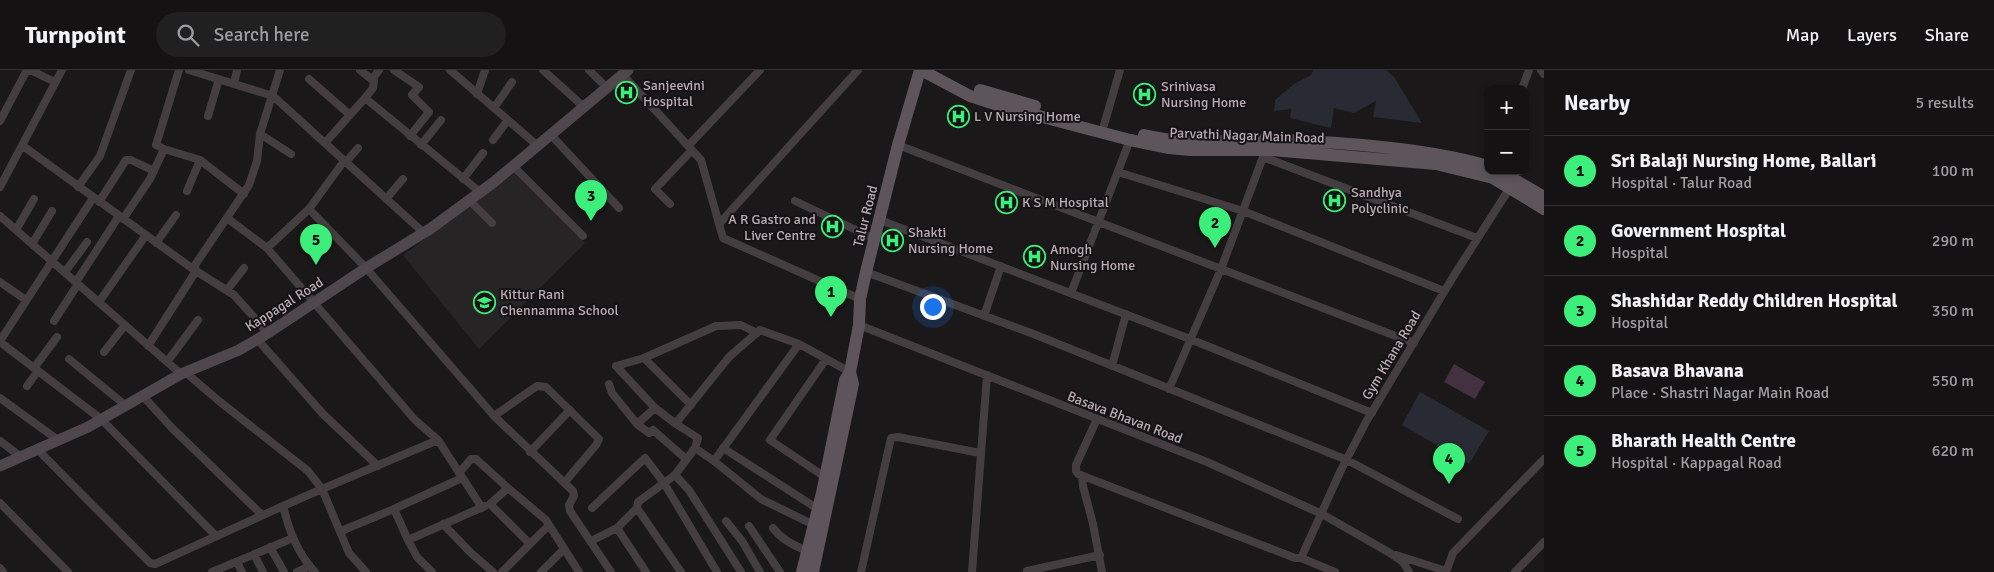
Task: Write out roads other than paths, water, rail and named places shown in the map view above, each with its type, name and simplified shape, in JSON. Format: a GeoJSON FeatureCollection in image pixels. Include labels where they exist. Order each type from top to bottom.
{"type":"FeatureCollection","features":[{"type":"Feature","properties":{"kind":"main road","name":"Parvathi Nagar Main Road"},"geometry":{"type":"LineString","coordinates":[[921,70],[970,96],[1001,106],[1130,140],[1169,148],[1190,150],[1265,149],[1365,145],[1412,150],[1484,165]]}},
{"type":"Feature","properties":{"kind":"main road","name":"Talur Road"},"geometry":{"type":"LineString","coordinates":[[802,572],[818,509],[845,380],[850,372],[859,325],[860,300],[866,272],[898,145],[921,70]]}},
{"type":"Feature","properties":{"kind":"main road","name":"Parvathi Nagar Main Road"},"geometry":{"type":"LineString","coordinates":[[940,70],[977,90],[1148,136],[1265,149],[1436,164],[1512,184],[1544,197]]}},
{"type":"Feature","properties":{"kind":"main road","name":"Kappagal Road"},"geometry":{"type":"LineString","coordinates":[[0,466],[102,419],[183,373],[239,350],[257,340],[366,268],[424,233],[513,166],[626,72]]}},
{"type":"Feature","properties":{"kind":"main road","name":"Parvathi Nagar Main Road"},"geometry":{"type":"LineString","coordinates":[[1504,175],[1512,184],[1544,209]]}},
{"type":"Feature","properties":{"kind":"main road","name":"Talur Road"},"geometry":{"type":"LineString","coordinates":[[813,572],[853,384],[850,372]]}},
{"type":"Feature","properties":{"kind":"street"},"geometry":{"type":"LineString","coordinates":[[0,121],[28,70],[56,82]]}},
{"type":"Feature","properties":{"kind":"street"},"geometry":{"type":"LineString","coordinates":[[0,187],[62,70]]}},
{"type":"Feature","properties":{"kind":"street"},"geometry":{"type":"LineString","coordinates":[[78,187],[100,156],[131,70]]}},
{"type":"Feature","properties":{"kind":"street"},"geometry":{"type":"LineString","coordinates":[[179,70],[156,145],[200,160],[244,194]]}},
{"type":"Feature","properties":{"kind":"street"},"geometry":{"type":"LineString","coordinates":[[190,70],[205,72],[219,79],[273,96],[424,233]]}},
{"type":"Feature","properties":{"kind":"street"},"geometry":{"type":"LineString","coordinates":[[234,84],[237,70]]}},
{"type":"Feature","properties":{"kind":"street"},"geometry":{"type":"LineString","coordinates":[[148,346],[196,271],[195,265],[249,185],[257,161],[260,134],[280,70]]}},
{"type":"Feature","properties":{"kind":"street"},"geometry":{"type":"LineString","coordinates":[[325,143],[373,88],[374,81],[360,70]]}},
{"type":"Feature","properties":{"kind":"street"},"geometry":{"type":"LineString","coordinates":[[372,80],[379,70]]}},
{"type":"Feature","properties":{"kind":"street"},"geometry":{"type":"LineString","coordinates":[[394,70],[419,87],[412,95],[429,112],[410,136]]}},
{"type":"Feature","properties":{"kind":"street"},"geometry":{"type":"LineString","coordinates":[[450,70],[538,146]]}},
{"type":"Feature","properties":{"kind":"street"},"geometry":{"type":"LineString","coordinates":[[477,94],[485,70]]}},
{"type":"Feature","properties":{"kind":"street"},"geometry":{"type":"LineString","coordinates":[[543,70],[584,107]]}},
{"type":"Feature","properties":{"kind":"street"},"geometry":{"type":"LineString","coordinates":[[589,70],[607,88]]}},
{"type":"Feature","properties":{"kind":"street"},"geometry":{"type":"LineString","coordinates":[[670,204],[655,189],[760,70]]}},
{"type":"Feature","properties":{"kind":"street"},"geometry":{"type":"LineString","coordinates":[[719,224],[858,70]]}},
{"type":"Feature","properties":{"kind":"street"},"geometry":{"type":"LineString","coordinates":[[1104,125],[1120,70]]}},
{"type":"Feature","properties":{"kind":"street"},"geometry":{"type":"LineString","coordinates":[[1524,85],[1530,70]]}},
{"type":"Feature","properties":{"kind":"street"},"geometry":{"type":"LineString","coordinates":[[1541,70],[1544,74]]}},
{"type":"Feature","properties":{"kind":"street"},"geometry":{"type":"LineString","coordinates":[[626,72],[701,160],[723,238],[860,300]]}},
{"type":"Feature","properties":{"kind":"street"},"geometry":{"type":"LineString","coordinates":[[208,116],[219,79]]}},
{"type":"Feature","properties":{"kind":"street"},"geometry":{"type":"LineString","coordinates":[[309,79],[350,115]]}},
{"type":"Feature","properties":{"kind":"street"},"geometry":{"type":"LineString","coordinates":[[494,108],[512,82]]}},
{"type":"Feature","properties":{"kind":"street"},"geometry":{"type":"LineString","coordinates":[[365,98],[480,192]]}},
{"type":"Feature","properties":{"kind":"street"},"geometry":{"type":"LineString","coordinates":[[422,145],[441,120]]}},
{"type":"Feature","properties":{"kind":"street"},"geometry":{"type":"LineString","coordinates":[[493,140],[508,120]]}},
{"type":"Feature","properties":{"kind":"street"},"geometry":{"type":"LineString","coordinates":[[260,134],[291,154]]}},
{"type":"Feature","properties":{"kind":"street"},"geometry":{"type":"LineString","coordinates":[[551,135],[619,208]]}},
{"type":"Feature","properties":{"kind":"street"},"geometry":{"type":"LineString","coordinates":[[1071,293],[1130,140]]}},
{"type":"Feature","properties":{"kind":"street"},"geometry":{"type":"LineString","coordinates":[[898,145],[1414,342]]}},
{"type":"Feature","properties":{"kind":"street"},"geometry":{"type":"LineString","coordinates":[[23,146],[156,243],[234,295],[268,333]]}},
{"type":"Feature","properties":{"kind":"street"},"geometry":{"type":"LineString","coordinates":[[267,248],[309,208],[358,148]]}},
{"type":"Feature","properties":{"kind":"street"},"geometry":{"type":"LineString","coordinates":[[54,322],[77,283],[154,171],[164,149]]}},
{"type":"Feature","properties":{"kind":"street"},"geometry":{"type":"LineString","coordinates":[[1169,389],[1221,269],[1265,149],[1477,238]]}},
{"type":"Feature","properties":{"kind":"street"},"geometry":{"type":"LineString","coordinates":[[463,179],[483,153]]}},
{"type":"Feature","properties":{"kind":"street"},"geometry":{"type":"LineString","coordinates":[[154,171],[131,160],[126,160],[52,260],[0,341],[102,419],[216,536]]}},
{"type":"Feature","properties":{"kind":"street"},"geometry":{"type":"LineString","coordinates":[[187,191],[200,160]]}},
{"type":"Feature","properties":{"kind":"street"},"geometry":{"type":"LineString","coordinates":[[513,166],[583,236]]}},
{"type":"Feature","properties":{"kind":"street"},"geometry":{"type":"LineString","coordinates":[[1118,172],[1243,211],[1444,292]]}},
{"type":"Feature","properties":{"kind":"street"},"geometry":{"type":"LineString","coordinates":[[386,199],[403,179]]}},
{"type":"Feature","properties":{"kind":"street","name":"Gym Khana Road"},"geometry":{"type":"LineString","coordinates":[[1302,555],[1347,460],[1372,413],[1477,238],[1512,184]]}},
{"type":"Feature","properties":{"kind":"street"},"geometry":{"type":"LineString","coordinates":[[16,230],[34,199]]}},
{"type":"Feature","properties":{"kind":"street"},"geometry":{"type":"LineString","coordinates":[[469,200],[492,223]]}},
{"type":"Feature","properties":{"kind":"street"},"geometry":{"type":"LineString","coordinates":[[795,201],[875,239]]}},
{"type":"Feature","properties":{"kind":"street"},"geometry":{"type":"LineString","coordinates":[[309,208],[366,268],[494,416],[575,493],[569,505],[570,511],[611,572]]}},
{"type":"Feature","properties":{"kind":"street"},"geometry":{"type":"LineString","coordinates":[[32,244],[52,211]]}},
{"type":"Feature","properties":{"kind":"street"},"geometry":{"type":"LineString","coordinates":[[156,243],[176,215]]}},
{"type":"Feature","properties":{"kind":"street"},"geometry":{"type":"LineString","coordinates":[[0,216],[167,362],[308,471],[322,490],[349,553],[366,572]]}},
{"type":"Feature","properties":{"kind":"street"},"geometry":{"type":"LineString","coordinates":[[227,218],[267,248],[415,420],[438,440],[461,475],[486,506],[530,544]]}},
{"type":"Feature","properties":{"kind":"street"},"geometry":{"type":"LineString","coordinates":[[880,220],[1126,314],[1372,413]]}},
{"type":"Feature","properties":{"kind":"street"},"geometry":{"type":"LineString","coordinates":[[99,302],[146,235]]}},
{"type":"Feature","properties":{"kind":"street"},"geometry":{"type":"LineString","coordinates":[[64,272],[87,242]]}},
{"type":"Feature","properties":{"kind":"street"},"geometry":{"type":"LineString","coordinates":[[984,316],[1001,266]]}},
{"type":"Feature","properties":{"kind":"street"},"geometry":{"type":"LineString","coordinates":[[227,290],[244,268]]}},
{"type":"Feature","properties":{"kind":"street"},"geometry":{"type":"LineString","coordinates":[[866,272],[1112,366],[1347,460],[1458,518]]}},
{"type":"Feature","properties":{"kind":"street"},"geometry":{"type":"LineString","coordinates":[[0,282],[26,300]]}},
{"type":"Feature","properties":{"kind":"street"},"geometry":{"type":"LineString","coordinates":[[1112,366],[1126,314]]}},
{"type":"Feature","properties":{"kind":"street"},"geometry":{"type":"LineString","coordinates":[[167,362],[198,320]]}},
{"type":"Feature","properties":{"kind":"street"},"geometry":{"type":"LineString","coordinates":[[104,352],[125,325]]}},
{"type":"Feature","properties":{"kind":"street"},"geometry":{"type":"LineString","coordinates":[[591,541],[617,528],[637,508],[638,502],[675,474],[695,448],[698,438],[655,408],[616,366],[644,358],[716,326],[741,325],[757,333]]}},
{"type":"Feature","properties":{"kind":"street","name":"Basava Bhavan Road"},"geometry":{"type":"LineString","coordinates":[[859,325],[1207,462],[1322,514],[1378,544],[1390,553]]}},
{"type":"Feature","properties":{"kind":"street"},"geometry":{"type":"LineString","coordinates":[[676,424],[729,357],[760,330],[798,344],[850,372]]}},
{"type":"Feature","properties":{"kind":"street"},"geometry":{"type":"LineString","coordinates":[[27,386],[57,337]]}},
{"type":"Feature","properties":{"kind":"street"},"geometry":{"type":"LineString","coordinates":[[257,340],[324,414],[378,466]]}},
{"type":"Feature","properties":{"kind":"street"},"geometry":{"type":"LineString","coordinates":[[714,461],[798,344]]}},
{"type":"Feature","properties":{"kind":"street"},"geometry":{"type":"LineString","coordinates":[[644,358],[691,405]]}},
{"type":"Feature","properties":{"kind":"street"},"geometry":{"type":"LineString","coordinates":[[69,359],[125,405]]}},
{"type":"Feature","properties":{"kind":"street"},"geometry":{"type":"LineString","coordinates":[[825,477],[770,440],[826,359]]}},
{"type":"Feature","properties":{"kind":"street"},"geometry":{"type":"LineString","coordinates":[[972,572],[986,375]]}},
{"type":"Feature","properties":{"kind":"street"},"geometry":{"type":"LineString","coordinates":[[609,384],[612,393],[637,424],[649,433],[653,430],[686,459]]}},
{"type":"Feature","properties":{"kind":"street"},"geometry":{"type":"LineString","coordinates":[[494,416],[540,385],[546,387],[599,439],[565,482]]}},
{"type":"Feature","properties":{"kind":"street"},"geometry":{"type":"LineString","coordinates":[[142,395],[172,428],[262,515]]}},
{"type":"Feature","properties":{"kind":"street"},"geometry":{"type":"LineString","coordinates":[[0,398],[58,440]]}},
{"type":"Feature","properties":{"kind":"street"},"geometry":{"type":"LineString","coordinates":[[637,424],[655,408]]}},
{"type":"Feature","properties":{"kind":"street"},"geometry":{"type":"LineString","coordinates":[[530,452],[570,410]]}},
{"type":"Feature","properties":{"kind":"street"},"geometry":{"type":"LineString","coordinates":[[1097,419],[1075,468],[1076,472],[1082,476],[1296,558],[1302,555],[1336,572]]}},
{"type":"Feature","properties":{"kind":"street"},"geometry":{"type":"LineString","coordinates":[[860,572],[891,438],[898,437],[980,453]]}},
{"type":"Feature","properties":{"kind":"street"},"geometry":{"type":"LineString","coordinates":[[150,563],[155,564],[262,515],[438,440]]}},
{"type":"Feature","properties":{"kind":"street"},"geometry":{"type":"LineString","coordinates":[[0,441],[21,457]]}},
{"type":"Feature","properties":{"kind":"street"},"geometry":{"type":"LineString","coordinates":[[695,448],[762,498],[814,525]]}},
{"type":"Feature","properties":{"kind":"street"},"geometry":{"type":"LineString","coordinates":[[723,448],[818,509]]}},
{"type":"Feature","properties":{"kind":"street"},"geometry":{"type":"LineString","coordinates":[[38,450],[150,563],[154,572]]}},
{"type":"Feature","properties":{"kind":"street"},"geometry":{"type":"LineString","coordinates":[[341,532],[394,509],[461,475],[471,459],[476,459],[546,520],[580,572]]}},
{"type":"Feature","properties":{"kind":"street"},"geometry":{"type":"LineString","coordinates":[[592,508],[643,459],[647,460],[664,483],[717,572]]}},
{"type":"Feature","properties":{"kind":"street"},"geometry":{"type":"LineString","coordinates":[[1390,553],[1446,571],[1453,554],[1544,459]]}},
{"type":"Feature","properties":{"kind":"street"},"geometry":{"type":"LineString","coordinates":[[675,474],[689,490],[741,572]]}},
{"type":"Feature","properties":{"kind":"street"},"geometry":{"type":"LineString","coordinates":[[1082,476],[1100,555],[1102,572]]}},
{"type":"Feature","properties":{"kind":"street"},"geometry":{"type":"LineString","coordinates":[[408,540],[486,506],[508,488]]}},
{"type":"Feature","properties":{"kind":"street"},"geometry":{"type":"LineString","coordinates":[[0,503],[68,572]]}},
{"type":"Feature","properties":{"kind":"street"},"geometry":{"type":"LineString","coordinates":[[283,506],[290,533],[312,569],[297,572]]}},
{"type":"Feature","properties":{"kind":"street"},"geometry":{"type":"LineString","coordinates":[[637,508],[681,572]]}},
{"type":"Feature","properties":{"kind":"street"},"geometry":{"type":"LineString","coordinates":[[394,509],[417,556],[432,572]]}},
{"type":"Feature","properties":{"kind":"street"},"geometry":{"type":"LineString","coordinates":[[726,521],[742,542],[760,572]]}},
{"type":"Feature","properties":{"kind":"street"},"geometry":{"type":"LineString","coordinates":[[443,524],[471,553],[494,572]]}},
{"type":"Feature","properties":{"kind":"street"},"geometry":{"type":"LineString","coordinates":[[502,572],[549,525]]}},
{"type":"Feature","properties":{"kind":"street"},"geometry":{"type":"LineString","coordinates":[[750,526],[780,572]]}},
{"type":"Feature","properties":{"kind":"street"},"geometry":{"type":"LineString","coordinates":[[617,528],[646,572]]}},
{"type":"Feature","properties":{"kind":"street"},"geometry":{"type":"LineString","coordinates":[[773,528],[790,544],[808,551]]}},
{"type":"Feature","properties":{"kind":"street"},"geometry":{"type":"LineString","coordinates":[[217,571],[293,538]]}},
{"type":"Feature","properties":{"kind":"street"},"geometry":{"type":"LineString","coordinates":[[1515,572],[1544,542]]}},
{"type":"Feature","properties":{"kind":"street"},"geometry":{"type":"LineString","coordinates":[[270,547],[284,572]]}},
{"type":"Feature","properties":{"kind":"street"},"geometry":{"type":"LineString","coordinates":[[541,572],[564,549]]}},
{"type":"Feature","properties":{"kind":"street"},"geometry":{"type":"LineString","coordinates":[[1390,553],[1403,562],[1409,572]]}},
{"type":"Feature","properties":{"kind":"street"},"geometry":{"type":"LineString","coordinates":[[254,554],[263,572]]}},
{"type":"Feature","properties":{"kind":"street"},"geometry":{"type":"LineString","coordinates":[[1027,571],[1100,555]]}},
{"type":"Feature","properties":{"kind":"street"},"geometry":{"type":"LineString","coordinates":[[237,562],[242,572]]}},
{"type":"Feature","properties":{"kind":"street"},"geometry":{"type":"LineString","coordinates":[[0,568],[3,572]]}},
{"type":"Feature","properties":{"kind":"place","name":"Sanjeevini Hospital"},"geometry":{"type":"Point","coordinates":[627,93]}},
{"type":"Feature","properties":{"kind":"place","name":"Srinivasa Nursing Home"},"geometry":{"type":"Point","coordinates":[1145,94]}},
{"type":"Feature","properties":{"kind":"place","name":"L V Nursing Home"},"geometry":{"type":"Point","coordinates":[958,116]}},
{"type":"Feature","properties":{"kind":"place","name":"Sandhya Polyclinic"},"geometry":{"type":"Point","coordinates":[1335,200]}},
{"type":"Feature","properties":{"kind":"place","name":"K S M Hospital"},"geometry":{"type":"Point","coordinates":[1006,202]}},
{"type":"Feature","properties":{"kind":"place","name":"Shashidar Reddy Children Hospital"},"geometry":{"type":"Point","coordinates":[591,221]}},
{"type":"Feature","properties":{"kind":"place","name":"A R Gastro and Liver Centre"},"geometry":{"type":"Point","coordinates":[832,227]}},
{"type":"Feature","properties":{"kind":"place","name":"Shakti Nursing Home"},"geometry":{"type":"Point","coordinates":[892,240]}},
{"type":"Feature","properties":{"kind":"place","name":"Government Hospital"},"geometry":{"type":"Point","coordinates":[1215,248]}},
{"type":"Feature","properties":{"kind":"place","name":"Amogh Nursing Home"},"geometry":{"type":"Point","coordinates":[1034,257]}},
{"type":"Feature","properties":{"kind":"place","name":"Bharath Health Centre"},"geometry":{"type":"Point","coordinates":[316,265]}},
{"type":"Feature","properties":{"kind":"place","name":"Kittur Rani Chennamma School"},"geometry":{"type":"Point","coordinates":[484,302]}},
{"type":"Feature","properties":{"kind":"place","name":"Sri Balaji Nursing Home, Ballari"},"geometry":{"type":"Point","coordinates":[831,317]}},
{"type":"Feature","properties":{"kind":"place","name":"Basava Bhavana"},"geometry":{"type":"Point","coordinates":[1449,484]}}]}
